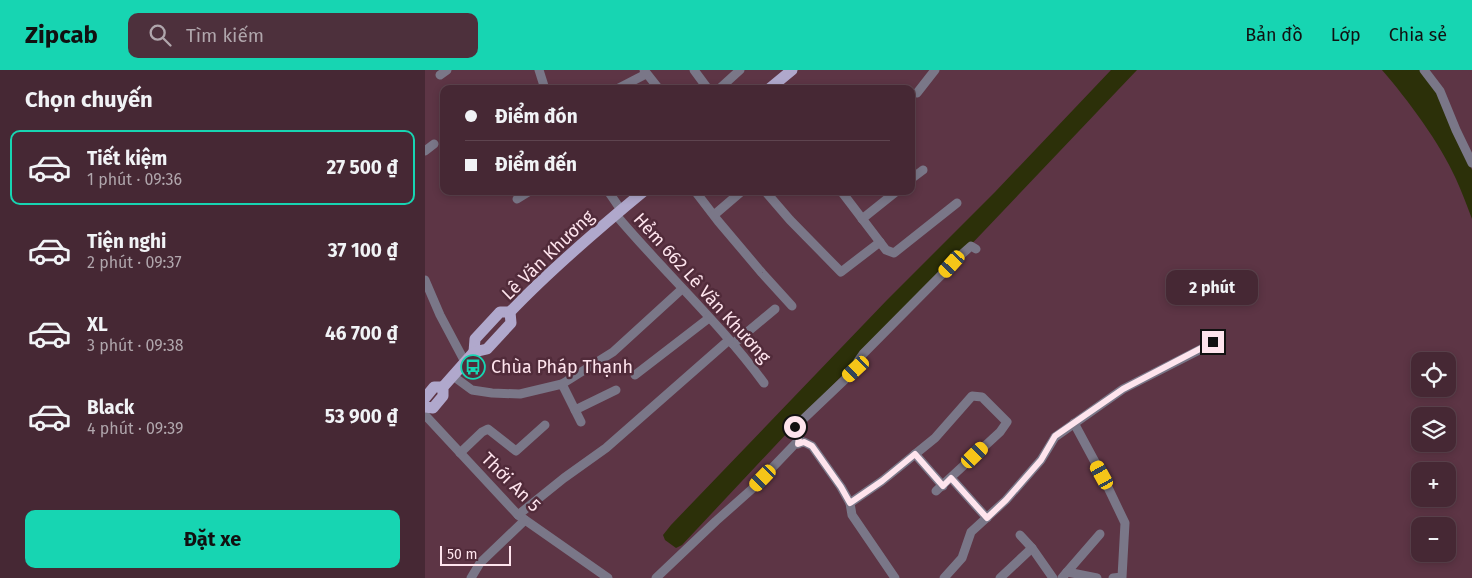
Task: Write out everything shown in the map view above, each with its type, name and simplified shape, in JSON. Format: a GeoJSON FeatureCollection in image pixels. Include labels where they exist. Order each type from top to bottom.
{"type":"FeatureCollection","features":[{"type":"Feature","properties":{"kind":"main road"},"geometry":{"type":"LineString","coordinates":[[774,85],[792,70]]}},
{"type":"Feature","properties":{"kind":"main road","name":"Lê Văn Khương"},"geometry":{"type":"LineString","coordinates":[[425,407],[433,408],[443,396],[443,387],[474,352],[487,349],[511,323],[510,312],[542,280],[639,195]]}},
{"type":"Feature","properties":{"kind":"main road"},"geometry":{"type":"LineString","coordinates":[[425,398],[434,387],[443,387]]}},
{"type":"Feature","properties":{"kind":"street"},"geometry":{"type":"LineString","coordinates":[[539,70],[544,85]]}},
{"type":"Feature","properties":{"kind":"street"},"geometry":{"type":"LineString","coordinates":[[723,85],[740,70]]}},
{"type":"Feature","properties":{"kind":"street"},"geometry":{"type":"LineString","coordinates":[[917,93],[935,70]]}},
{"type":"Feature","properties":{"kind":"street"},"geometry":{"type":"LineString","coordinates":[[1424,70],[1440,91],[1472,163]]}},
{"type":"Feature","properties":{"kind":"street"},"geometry":{"type":"LineString","coordinates":[[695,71],[705,85]]}},
{"type":"Feature","properties":{"kind":"street"},"geometry":{"type":"LineString","coordinates":[[624,85],[645,72],[656,85]]}},
{"type":"Feature","properties":{"kind":"street"},"geometry":{"type":"LineString","coordinates":[[425,151],[434,144]]}},
{"type":"Feature","properties":{"kind":"street"},"geometry":{"type":"LineString","coordinates":[[915,177],[923,170]]}},
{"type":"Feature","properties":{"kind":"street"},"geometry":{"type":"LineString","coordinates":[[517,199],[524,195]]}},
{"type":"Feature","properties":{"kind":"street","name":"Hẻm 662 Lê Văn Khương"},"geometry":{"type":"LineString","coordinates":[[610,195],[637,240],[747,360],[764,383]]}},
{"type":"Feature","properties":{"kind":"street"},"geometry":{"type":"LineString","coordinates":[[698,195],[762,273],[793,306]]}},
{"type":"Feature","properties":{"kind":"street"},"geometry":{"type":"LineString","coordinates":[[714,215],[738,195]]}},
{"type":"Feature","properties":{"kind":"street"},"geometry":{"type":"LineString","coordinates":[[768,195],[841,272],[880,242]]}},
{"type":"Feature","properties":{"kind":"street"},"geometry":{"type":"LineString","coordinates":[[844,195],[886,250],[894,253],[957,203]]}},
{"type":"Feature","properties":{"kind":"street"},"geometry":{"type":"LineString","coordinates":[[862,219],[892,195]]}},
{"type":"Feature","properties":{"kind":"street"},"geometry":{"type":"LineString","coordinates":[[798,444],[799,436],[795,427],[856,369],[858,361],[863,354],[962,254],[971,246],[976,249]]}},
{"type":"Feature","properties":{"kind":"street"},"geometry":{"type":"LineString","coordinates":[[425,280],[439,315],[465,362]]}},
{"type":"Feature","properties":{"kind":"street"},"geometry":{"type":"LineString","coordinates":[[453,376],[473,390],[493,393],[520,394],[562,384],[613,352],[682,289]]}},
{"type":"Feature","properties":{"kind":"street"},"geometry":{"type":"LineString","coordinates":[[471,578],[480,563],[521,518],[564,478],[606,448],[731,342],[775,309]]}},
{"type":"Feature","properties":{"kind":"street"},"geometry":{"type":"LineString","coordinates":[[635,375],[709,318]]}},
{"type":"Feature","properties":{"kind":"street"},"geometry":{"type":"LineString","coordinates":[[944,578],[961,558],[971,532],[1006,500],[1041,460],[1055,436],[1123,389],[1213,342]]}},
{"type":"Feature","properties":{"kind":"street"},"geometry":{"type":"LineString","coordinates":[[562,384],[581,422]]}},
{"type":"Feature","properties":{"kind":"street"},"geometry":{"type":"LineString","coordinates":[[575,410],[616,390]]}},
{"type":"Feature","properties":{"kind":"street"},"geometry":{"type":"LineString","coordinates":[[850,503],[882,481],[915,454],[935,438],[972,396],[982,397],[1007,422],[1000,432],[940,488],[915,454]]}},
{"type":"Feature","properties":{"kind":"street","name":"Thới An 5"},"geometry":{"type":"LineString","coordinates":[[425,415],[521,518],[608,578]]}},
{"type":"Feature","properties":{"kind":"street"},"geometry":{"type":"LineString","coordinates":[[1073,423],[1102,475],[1125,523],[1122,577],[1113,578]]}},
{"type":"Feature","properties":{"kind":"street"},"geometry":{"type":"LineString","coordinates":[[460,453],[482,432],[488,429],[516,451],[545,425]]}},
{"type":"Feature","properties":{"kind":"street"},"geometry":{"type":"LineString","coordinates":[[656,578],[752,489],[795,444],[804,442],[812,446],[841,487],[850,503],[852,515],[895,578]]}},
{"type":"Feature","properties":{"kind":"street"},"geometry":{"type":"LineString","coordinates":[[951,478],[987,518]]}},
{"type":"Feature","properties":{"kind":"street"},"geometry":{"type":"LineString","coordinates":[[1064,575],[1100,534]]}},
{"type":"Feature","properties":{"kind":"street"},"geometry":{"type":"LineString","coordinates":[[1020,535],[1032,548],[1053,578]]}},
{"type":"Feature","properties":{"kind":"street"},"geometry":{"type":"LineString","coordinates":[[1000,578],[1032,548]]}},
{"type":"Feature","properties":{"kind":"street"},"geometry":{"type":"LineString","coordinates":[[1064,575],[1097,578]]}},
{"type":"Feature","properties":{"kind":"shaded area"},"geometry":{"type":"Polygon","coordinates":[[[1111,70],[1137,70],[945,272],[818,400],[682,545],[676,548],[665,540],[663,535],[671,525],[1111,70]]]}},
{"type":"Feature","properties":{"kind":"shaded area"},"geometry":{"type":"Polygon","coordinates":[[[1382,70],[1422,70],[1441,97],[1472,170],[1472,219],[1456,179],[1441,151],[1413,108],[1382,70]]]}},
{"type":"Feature","properties":{"kind":"place","name":"Chùa Pháp Thạnh"},"geometry":{"type":"Point","coordinates":[473,367]}},
{"type":"Feature","properties":{"kind":"route"},"geometry":{"type":"LineString","coordinates":[[795,427],[799,436],[798,444],[804,442],[812,446],[850,503],[882,481],[915,454],[943,486],[951,478],[987,518],[1006,500],[1041,460],[1055,436],[1123,389],[1213,342]]}}]}
